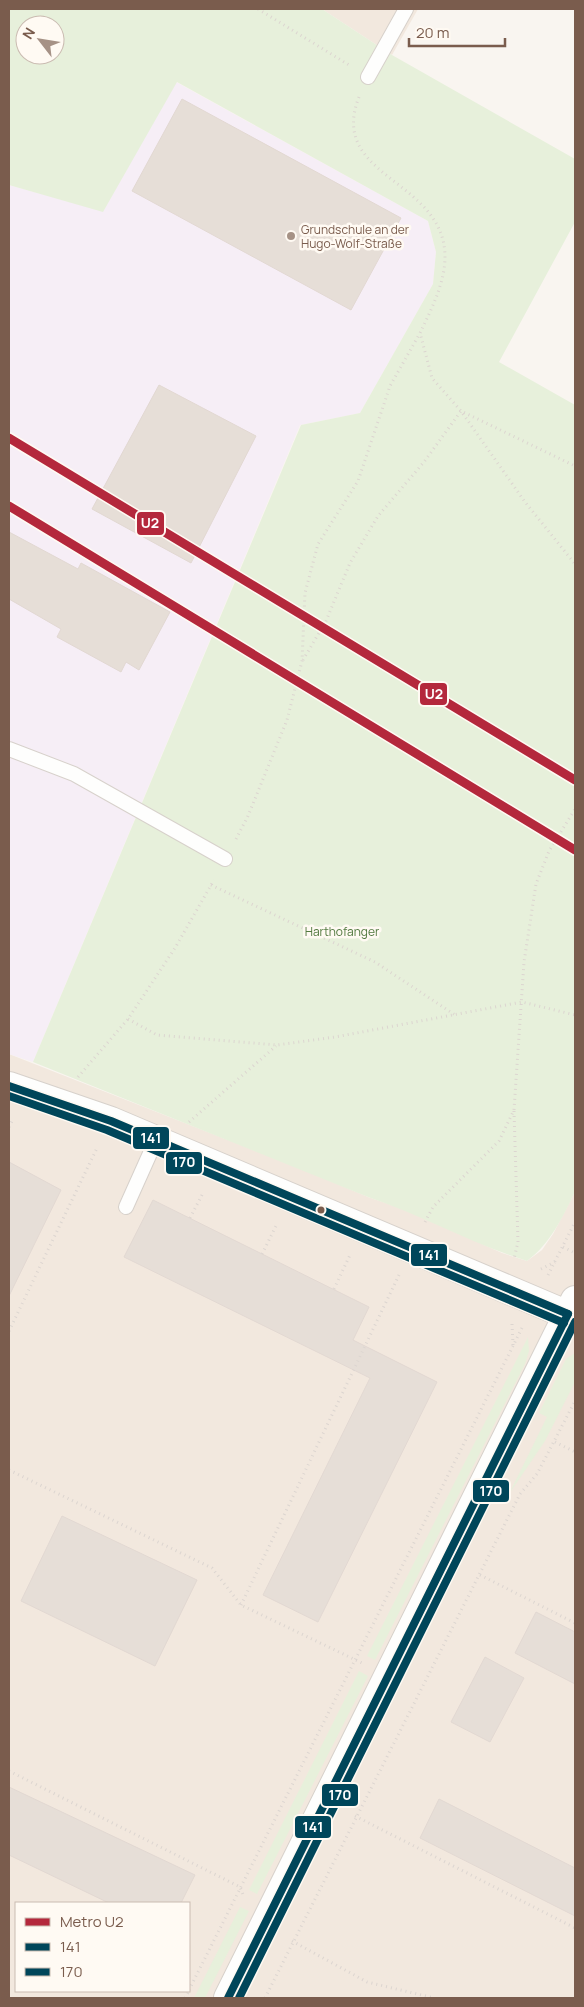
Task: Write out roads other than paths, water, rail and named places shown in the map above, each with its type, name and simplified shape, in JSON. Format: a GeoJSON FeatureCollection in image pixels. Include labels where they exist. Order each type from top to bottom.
{"type":"FeatureCollection","features":[{"type":"Feature","properties":{"kind":"street"},"geometry":{"type":"LineString","coordinates":[[9,1086],[110,1121],[536,1300],[573,1311],[388,1676],[228,1998]]}},
{"type":"Feature","properties":{"kind":"lane"},"geometry":{"type":"LineString","coordinates":[[368,77],[406,9]]}},
{"type":"Feature","properties":{"kind":"lane"},"geometry":{"type":"LineString","coordinates":[[9,749],[74,774],[225,859]]}},
{"type":"Feature","properties":{"kind":"lane"},"geometry":{"type":"LineString","coordinates":[[126,1207],[156,1140]]}},
{"type":"Feature","properties":{"kind":"metro line","name":"U2"},"geometry":{"type":"LineString","coordinates":[[9,438],[575,780]]}},
{"type":"Feature","properties":{"kind":"metro line","name":"U2"},"geometry":{"type":"LineString","coordinates":[[9,506],[575,850]]}},
{"type":"Feature","properties":{"kind":"place","name":"Grundschule an der Hugo-Wolf-Straße"},"geometry":{"type":"Point","coordinates":[291,236]}},
{"type":"Feature","properties":{"kind":"park label","name":"Harthofanger"},"geometry":{"type":"Point","coordinates":[342,931]}}]}
